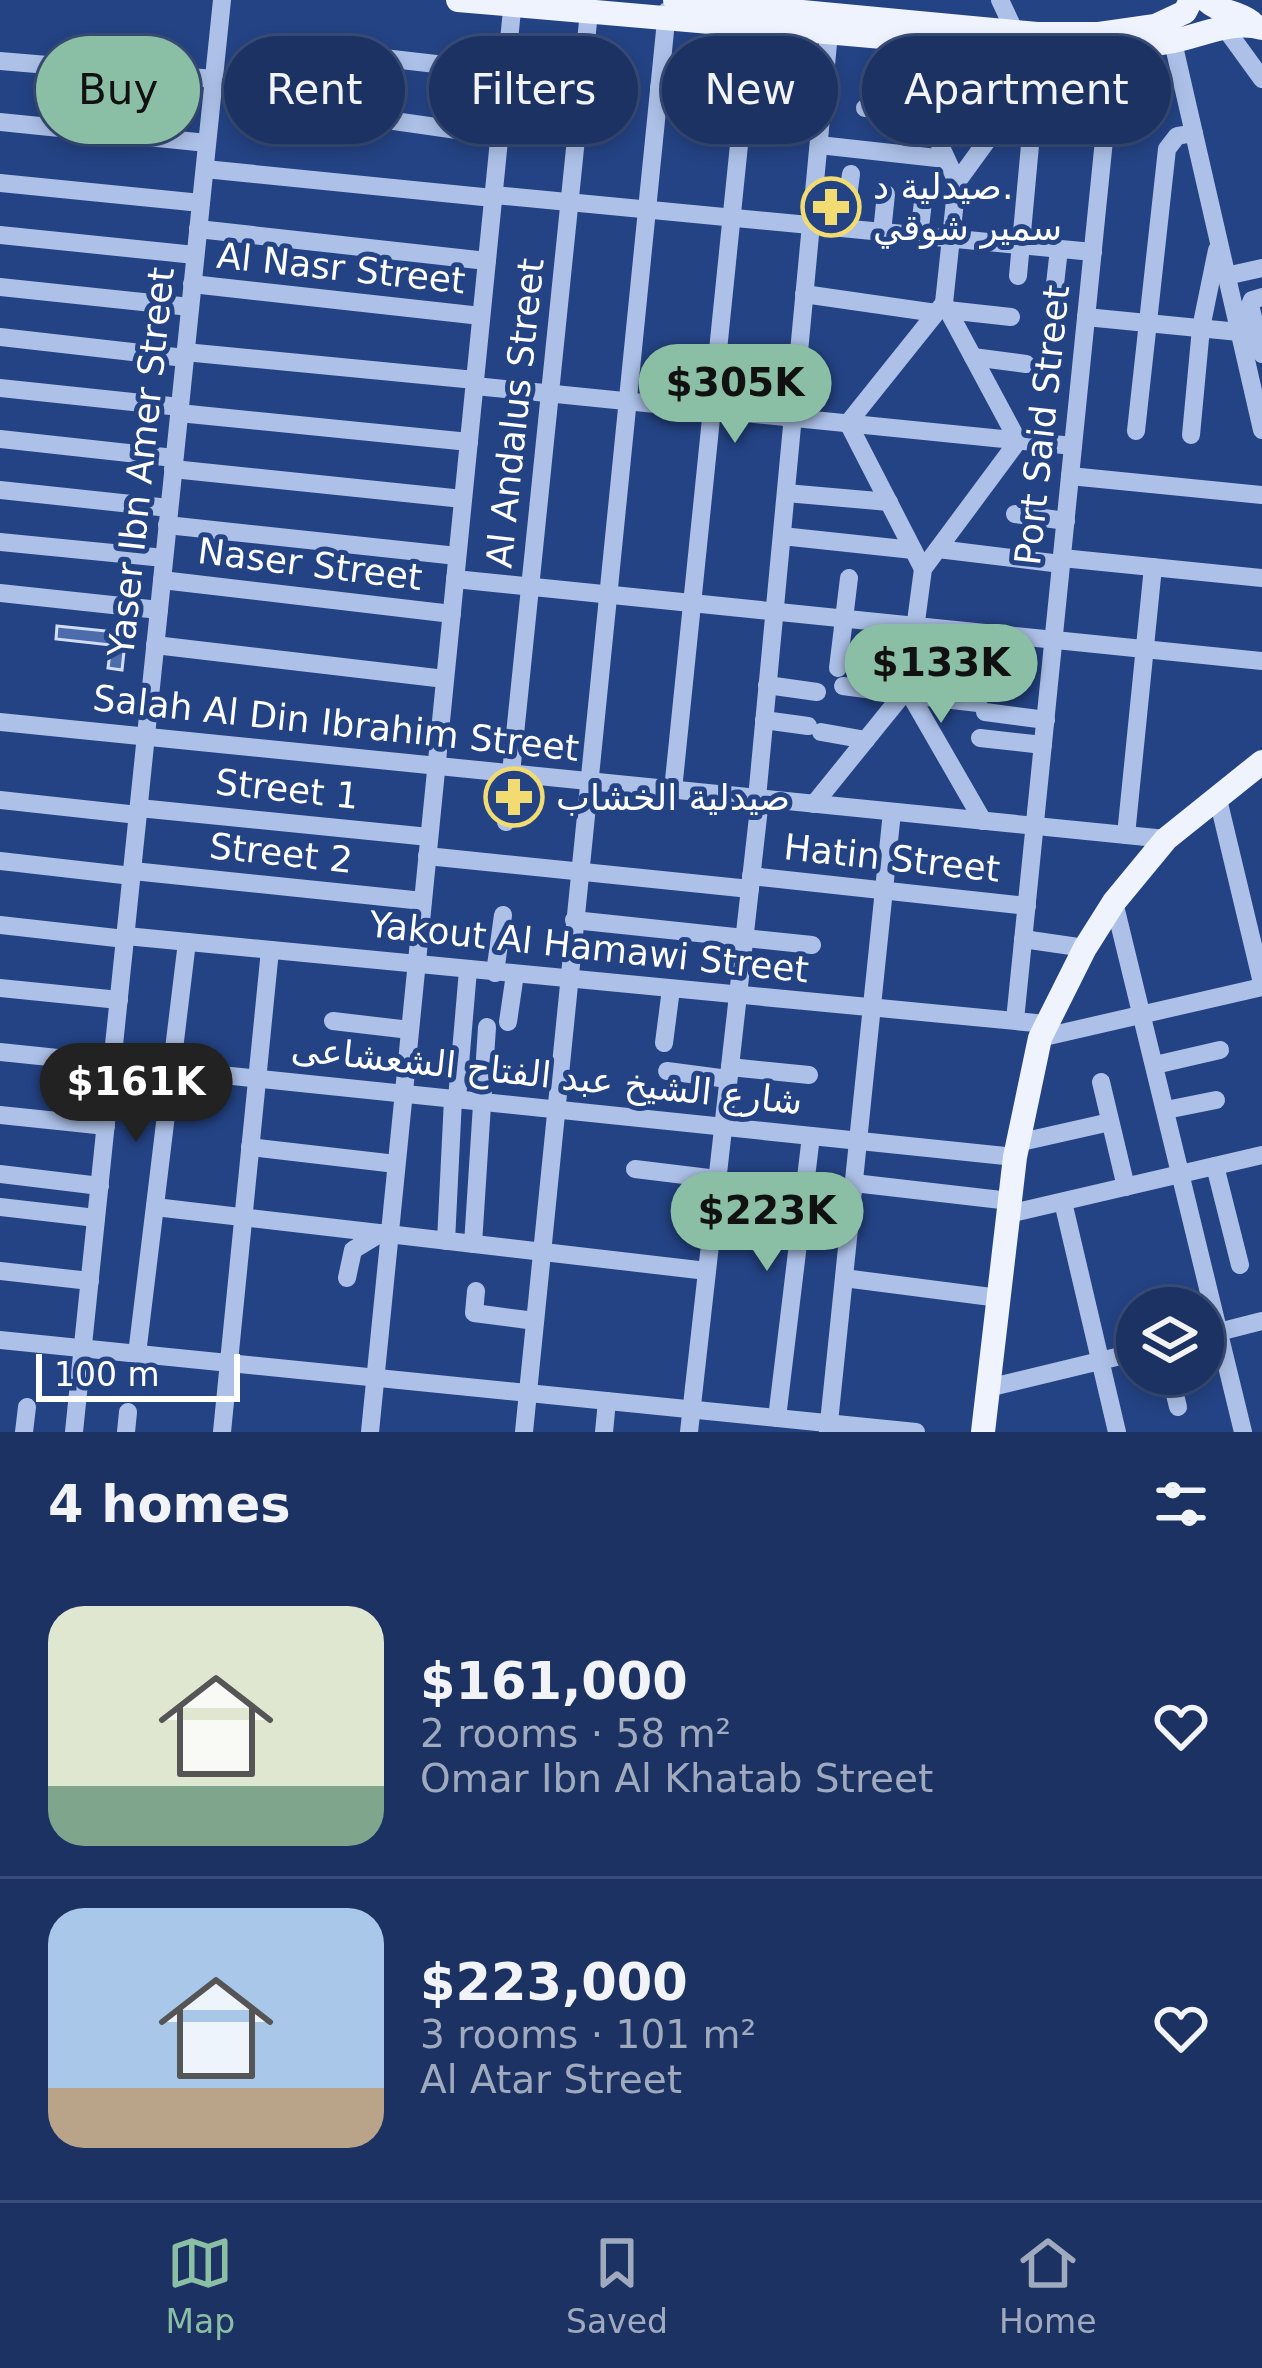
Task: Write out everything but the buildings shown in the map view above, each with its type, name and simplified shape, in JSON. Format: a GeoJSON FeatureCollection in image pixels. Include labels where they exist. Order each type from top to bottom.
{"type":"FeatureCollection","features":[{"type":"Feature","properties":{"kind":"main road"},"geometry":{"type":"LineString","coordinates":[[458,0],[589,12],[670,6],[824,15],[1030,36]]}},
{"type":"Feature","properties":{"kind":"main road"},"geometry":{"type":"LineString","coordinates":[[1097,36],[1155,26],[1185,12],[1191,0]]}},
{"type":"Feature","properties":{"kind":"main road"},"geometry":{"type":"LineString","coordinates":[[1206,0],[1258,26]]}},
{"type":"Feature","properties":{"kind":"main road"},"geometry":{"type":"LineString","coordinates":[[824,15],[885,36]]}},
{"type":"Feature","properties":{"kind":"main road"},"geometry":{"type":"LineString","coordinates":[[1173,42],[1225,28],[1258,26]]}},
{"type":"Feature","properties":{"kind":"main road"},"geometry":{"type":"LineString","coordinates":[[983,1432],[1016,1150],[1043,1031],[1114,902],[1166,839],[1262,762]]}},
{"type":"Feature","properties":{"kind":"street","name":"Yaser Ibn Amer Street"},"geometry":{"type":"LineString","coordinates":[[74,1432],[222,0]]}},
{"type":"Feature","properties":{"kind":"street"},"geometry":{"type":"LineString","coordinates":[[1000,0],[1015,32]]}},
{"type":"Feature","properties":{"kind":"street"},"geometry":{"type":"LineString","coordinates":[[510,36],[513,2]]}},
{"type":"Feature","properties":{"kind":"street"},"geometry":{"type":"LineString","coordinates":[[524,1432],[670,6]]}},
{"type":"Feature","properties":{"kind":"street","name":"Al Andalus Street"},"geometry":{"type":"LineString","coordinates":[[506,822],[589,12]]}},
{"type":"Feature","properties":{"kind":"street"},"geometry":{"type":"LineString","coordinates":[[1225,28],[1262,79]]}},
{"type":"Feature","properties":{"kind":"street"},"geometry":{"type":"LineString","coordinates":[[1173,42],[1262,430]]}},
{"type":"Feature","properties":{"kind":"street"},"geometry":{"type":"LineString","coordinates":[[0,61],[214,79]]}},
{"type":"Feature","properties":{"kind":"street"},"geometry":{"type":"LineString","coordinates":[[0,122],[207,143]]}},
{"type":"Feature","properties":{"kind":"street"},"geometry":{"type":"LineString","coordinates":[[1136,431],[1167,149],[1177,136],[1194,133]]}},
{"type":"Feature","properties":{"kind":"street"},"geometry":{"type":"LineString","coordinates":[[370,1432],[385,1233],[397,1164],[499,144]]}},
{"type":"Feature","properties":{"kind":"street"},"geometry":{"type":"LineString","coordinates":[[673,790],[739,144]]}},
{"type":"Feature","properties":{"kind":"street"},"geometry":{"type":"LineString","coordinates":[[940,144],[957,182]]}},
{"type":"Feature","properties":{"kind":"street"},"geometry":{"type":"LineString","coordinates":[[848,424],[942,309],[957,182],[985,144]]}},
{"type":"Feature","properties":{"kind":"street"},"geometry":{"type":"LineString","coordinates":[[1018,276],[1030,144]]}},
{"type":"Feature","properties":{"kind":"street","name":"Port Said Street"},"geometry":{"type":"LineString","coordinates":[[1015,1020],[1104,144]]}},
{"type":"Feature","properties":{"kind":"street"},"geometry":{"type":"LineString","coordinates":[[689,1432],[750,882],[818,145],[946,158]]}},
{"type":"Feature","properties":{"kind":"street"},"geometry":{"type":"LineString","coordinates":[[205,170],[1093,252]]}},
{"type":"Feature","properties":{"kind":"street"},"geometry":{"type":"LineString","coordinates":[[844,229],[850,173]]}},
{"type":"Feature","properties":{"kind":"street"},"geometry":{"type":"LineString","coordinates":[[0,183],[201,203]]}},
{"type":"Feature","properties":{"kind":"street"},"geometry":{"type":"LineString","coordinates":[[919,236],[924,193]]}},
{"type":"Feature","properties":{"kind":"street"},"geometry":{"type":"LineString","coordinates":[[882,232],[886,194]]}},
{"type":"Feature","properties":{"kind":"street"},"geometry":{"type":"LineString","coordinates":[[198,229],[487,261]]}},
{"type":"Feature","properties":{"kind":"street"},"geometry":{"type":"LineString","coordinates":[[0,235],[195,255]]}},
{"type":"Feature","properties":{"kind":"street"},"geometry":{"type":"LineString","coordinates":[[1191,435],[1201,328],[1219,242]]}},
{"type":"Feature","properties":{"kind":"street"},"geometry":{"type":"LineString","coordinates":[[1054,293],[1059,249]]}},
{"type":"Feature","properties":{"kind":"street"},"geometry":{"type":"LineString","coordinates":[[1226,276],[1262,268]]}},
{"type":"Feature","properties":{"kind":"street","name":"Al Nasr Street"},"geometry":{"type":"LineString","coordinates":[[193,284],[482,316]]}},
{"type":"Feature","properties":{"kind":"street"},"geometry":{"type":"LineString","coordinates":[[0,287],[190,307]]}},
{"type":"Feature","properties":{"kind":"street"},"geometry":{"type":"LineString","coordinates":[[804,295],[1011,317]]}},
{"type":"Feature","properties":{"kind":"street"},"geometry":{"type":"LineString","coordinates":[[1262,297],[1250,305],[1262,354]]}},
{"type":"Feature","properties":{"kind":"street"},"geometry":{"type":"LineString","coordinates":[[942,309],[1018,441]]}},
{"type":"Feature","properties":{"kind":"street"},"geometry":{"type":"LineString","coordinates":[[1086,317],[1239,332]]}},
{"type":"Feature","properties":{"kind":"street"},"geometry":{"type":"LineString","coordinates":[[0,337],[1073,446]]}},
{"type":"Feature","properties":{"kind":"street"},"geometry":{"type":"LineString","coordinates":[[973,357],[1025,364]]}},
{"type":"Feature","properties":{"kind":"street"},"geometry":{"type":"LineString","coordinates":[[0,388],[469,442]]}},
{"type":"Feature","properties":{"kind":"street"},"geometry":{"type":"LineString","coordinates":[[848,424],[923,569]]}},
{"type":"Feature","properties":{"kind":"street"},"geometry":{"type":"LineString","coordinates":[[0,439],[463,499]]}},
{"type":"Feature","properties":{"kind":"street"},"geometry":{"type":"LineString","coordinates":[[814,804],[906,693],[923,569],[1018,441]]}},
{"type":"Feature","properties":{"kind":"street"},"geometry":{"type":"LineString","coordinates":[[1070,476],[1262,495]]}},
{"type":"Feature","properties":{"kind":"street"},"geometry":{"type":"LineString","coordinates":[[0,490],[457,556]]}},
{"type":"Feature","properties":{"kind":"street"},"geometry":{"type":"LineString","coordinates":[[786,493],[889,502]]}},
{"type":"Feature","properties":{"kind":"street"},"geometry":{"type":"LineString","coordinates":[[1015,514],[1066,521]]}},
{"type":"Feature","properties":{"kind":"street"},"geometry":{"type":"LineString","coordinates":[[782,536],[913,550]]}},
{"type":"Feature","properties":{"kind":"street"},"geometry":{"type":"LineString","coordinates":[[0,542],[164,558]]}},
{"type":"Feature","properties":{"kind":"street"},"geometry":{"type":"LineString","coordinates":[[938,549],[1262,578]]}},
{"type":"Feature","properties":{"kind":"street"},"geometry":{"type":"LineString","coordinates":[[1126,836],[1153,567]]}},
{"type":"Feature","properties":{"kind":"street"},"geometry":{"type":"LineString","coordinates":[[849,578],[840,677],[1046,720]]}},
{"type":"Feature","properties":{"kind":"street"},"geometry":{"type":"LineString","coordinates":[[455,579],[1262,661]]}},
{"type":"Feature","properties":{"kind":"street","name":"Naser Street"},"geometry":{"type":"LineString","coordinates":[[161,580],[452,614]]}},
{"type":"Feature","properties":{"kind":"street"},"geometry":{"type":"LineString","coordinates":[[0,593],[159,610]]}},
{"type":"Feature","properties":{"kind":"street"},"geometry":{"type":"LineString","coordinates":[[155,645],[445,679]]}},
{"type":"Feature","properties":{"kind":"street"},"geometry":{"type":"LineString","coordinates":[[767,686],[818,692]]}},
{"type":"Feature","properties":{"kind":"street"},"geometry":{"type":"LineString","coordinates":[[906,693],[983,821]]}},
{"type":"Feature","properties":{"kind":"street"},"geometry":{"type":"LineString","coordinates":[[764,721],[866,740]]}},
{"type":"Feature","properties":{"kind":"street","name":"Salah Al Din Ibrahim Street"},"geometry":{"type":"LineString","coordinates":[[0,722],[1166,839]]}},
{"type":"Feature","properties":{"kind":"street"},"geometry":{"type":"LineString","coordinates":[[980,738],[1043,746]]}},
{"type":"Feature","properties":{"kind":"street"},"geometry":{"type":"LineString","coordinates":[[1217,796],[1262,985]]}},
{"type":"Feature","properties":{"kind":"street","name":"Street 1"},"geometry":{"type":"LineString","coordinates":[[0,800],[138,811],[428,846],[579,872]]}},
{"type":"Feature","properties":{"kind":"street"},"geometry":{"type":"LineString","coordinates":[[828,1428],[892,812]]}},
{"type":"Feature","properties":{"kind":"street","name":"Street 2"},"geometry":{"type":"LineString","coordinates":[[0,861],[423,901]]}},
{"type":"Feature","properties":{"kind":"street","name":"Hatin Street"},"geometry":{"type":"LineString","coordinates":[[579,872],[884,890],[1027,906]]}},
{"type":"Feature","properties":{"kind":"street"},"geometry":{"type":"LineString","coordinates":[[1114,902],[1181,1174],[1202,1287]]}},
{"type":"Feature","properties":{"kind":"street"},"geometry":{"type":"LineString","coordinates":[[502,915],[508,1022]]}},
{"type":"Feature","properties":{"kind":"street"},"geometry":{"type":"LineString","coordinates":[[574,920],[812,945]]}},
{"type":"Feature","properties":{"kind":"street","name":"Yakout Al Hamawi Street"},"geometry":{"type":"LineString","coordinates":[[0,925],[1015,1020],[1043,1031],[1144,1016],[1262,985]]}},
{"type":"Feature","properties":{"kind":"street"},"geometry":{"type":"LineString","coordinates":[[1023,939],[1085,948]]}},
{"type":"Feature","properties":{"kind":"street"},"geometry":{"type":"LineString","coordinates":[[137,1354],[187,942]]}},
{"type":"Feature","properties":{"kind":"street"},"geometry":{"type":"LineString","coordinates":[[222,1432],[270,950]]}},
{"type":"Feature","properties":{"kind":"street"},"geometry":{"type":"LineString","coordinates":[[446,1240],[468,970]]}},
{"type":"Feature","properties":{"kind":"street"},"geometry":{"type":"LineString","coordinates":[[0,988],[119,1000]]}},
{"type":"Feature","properties":{"kind":"street"},"geometry":{"type":"LineString","coordinates":[[664,1043],[671,989]]}},
{"type":"Feature","properties":{"kind":"street"},"geometry":{"type":"LineString","coordinates":[[333,1021],[410,1030]]}},
{"type":"Feature","properties":{"kind":"street"},"geometry":{"type":"LineString","coordinates":[[473,1244],[488,1027]]}},
{"type":"Feature","properties":{"kind":"street"},"geometry":{"type":"LineString","coordinates":[[1155,1065],[1220,1050]]}},
{"type":"Feature","properties":{"kind":"street","name":"شارع الشيخ عبد الفتاح الشعشاعى"},"geometry":{"type":"LineString","coordinates":[[0,1052],[858,1141],[1016,1150],[1111,1122]]}},
{"type":"Feature","properties":{"kind":"street"},"geometry":{"type":"LineString","coordinates":[[668,1071],[809,1075]]}},
{"type":"Feature","properties":{"kind":"street"},"geometry":{"type":"LineString","coordinates":[[1101,1082],[1126,1187]]}},
{"type":"Feature","properties":{"kind":"street"},"geometry":{"type":"LineString","coordinates":[[1166,1110],[1216,1100]]}},
{"type":"Feature","properties":{"kind":"street"},"geometry":{"type":"LineString","coordinates":[[0,1115],[106,1126]]}},
{"type":"Feature","properties":{"kind":"street"},"geometry":{"type":"LineString","coordinates":[[777,1418],[811,1136]]}},
{"type":"Feature","properties":{"kind":"street"},"geometry":{"type":"LineString","coordinates":[[250,1147],[397,1164]]}},
{"type":"Feature","properties":{"kind":"street"},"geometry":{"type":"LineString","coordinates":[[854,1183],[1009,1208],[1063,1202],[1262,1155]]}},
{"type":"Feature","properties":{"kind":"street"},"geometry":{"type":"LineString","coordinates":[[1215,1166],[1240,1265]]}},
{"type":"Feature","properties":{"kind":"street"},"geometry":{"type":"LineString","coordinates":[[635,1169],[717,1179]]}},
{"type":"Feature","properties":{"kind":"street"},"geometry":{"type":"LineString","coordinates":[[0,1174],[100,1186]]}},
{"type":"Feature","properties":{"kind":"street"},"geometry":{"type":"LineString","coordinates":[[1063,1202],[1118,1432]]}},
{"type":"Feature","properties":{"kind":"street"},"geometry":{"type":"LineString","coordinates":[[0,1207],[96,1218]]}},
{"type":"Feature","properties":{"kind":"street"},"geometry":{"type":"LineString","coordinates":[[155,1207],[707,1271]]}},
{"type":"Feature","properties":{"kind":"street"},"geometry":{"type":"LineString","coordinates":[[346,1278],[353,1250],[385,1233]]}},
{"type":"Feature","properties":{"kind":"street"},"geometry":{"type":"LineString","coordinates":[[0,1271],[90,1281]]}},
{"type":"Feature","properties":{"kind":"street"},"geometry":{"type":"LineString","coordinates":[[844,1278],[999,1298]]}},
{"type":"Feature","properties":{"kind":"street"},"geometry":{"type":"LineString","coordinates":[[476,1291],[474,1313],[535,1321]]}},
{"type":"Feature","properties":{"kind":"street"},"geometry":{"type":"LineString","coordinates":[[1224,1331],[1262,1322]]}},
{"type":"Feature","properties":{"kind":"street"},"geometry":{"type":"LineString","coordinates":[[0,1340],[777,1418],[828,1428],[916,1432]]}},
{"type":"Feature","properties":{"kind":"street"},"geometry":{"type":"LineString","coordinates":[[988,1388],[1116,1357]]}},
{"type":"Feature","properties":{"kind":"street"},"geometry":{"type":"LineString","coordinates":[[1224,1374],[1243,1432]]}},
{"type":"Feature","properties":{"kind":"street"},"geometry":{"type":"LineString","coordinates":[[1175,1395],[1178,1407]]}},
{"type":"Feature","properties":{"kind":"street"},"geometry":{"type":"LineString","coordinates":[[604,1432],[608,1401]]}},
{"type":"Feature","properties":{"kind":"street"},"geometry":{"type":"LineString","coordinates":[[24,1432],[27,1407]]}},
{"type":"Feature","properties":{"kind":"place","name":"صيدلية د. سمير شوقي"},"geometry":{"type":"Point","coordinates":[831,207]}},
{"type":"Feature","properties":{"kind":"place","name":"صيدلية الخشاب"},"geometry":{"type":"Point","coordinates":[514,797]}}]}
